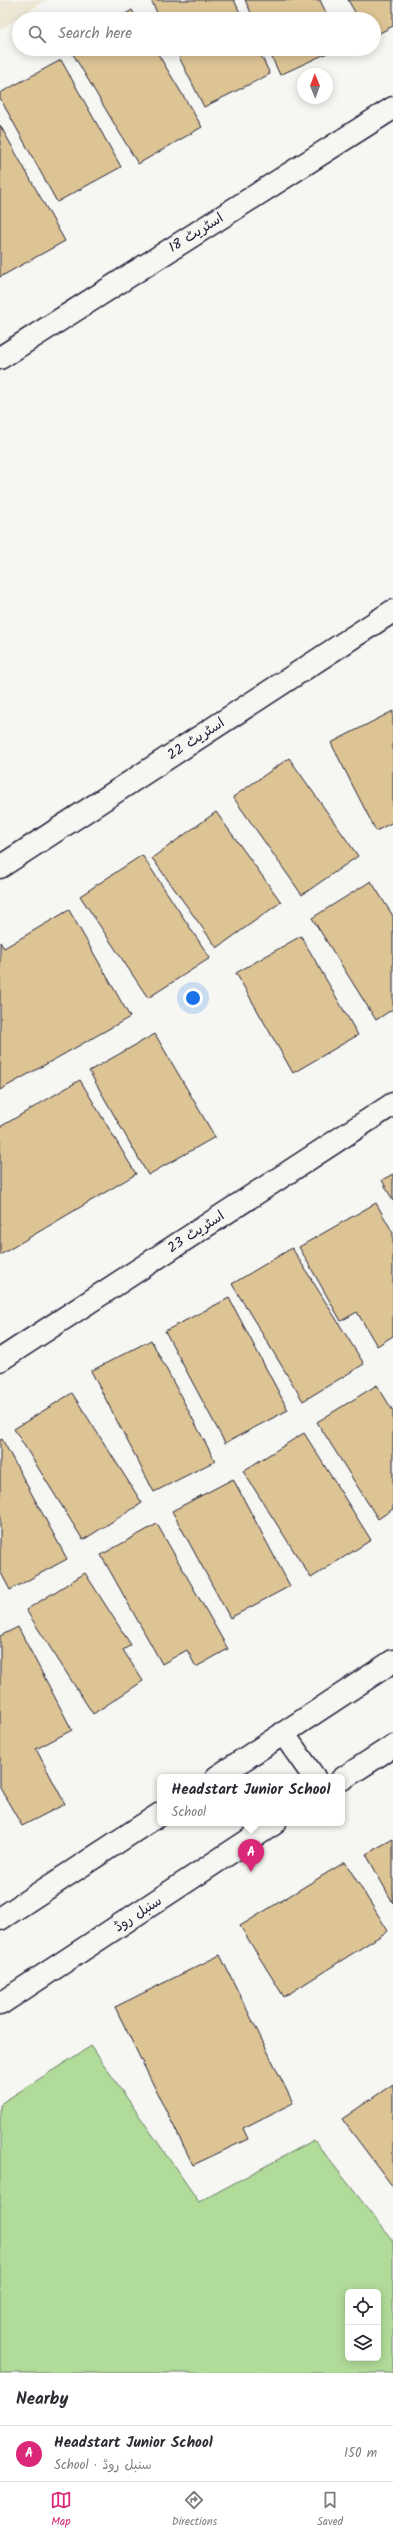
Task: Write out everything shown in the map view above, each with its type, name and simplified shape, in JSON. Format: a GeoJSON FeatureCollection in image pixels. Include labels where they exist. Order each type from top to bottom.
{"type":"FeatureCollection","features":[{"type":"Feature","properties":{"kind":"street","name":"اسٹریٹ 18"},"geometry":{"type":"LineString","coordinates":[[0,358],[393,108]]}},
{"type":"Feature","properties":{"kind":"street","name":"اسٹریٹ 22"},"geometry":{"type":"LineString","coordinates":[[0,867],[393,611]]}},
{"type":"Feature","properties":{"kind":"street","name":"اسٹریٹ 23"},"geometry":{"type":"LineString","coordinates":[[0,1360],[393,1104]]}},
{"type":"Feature","properties":{"kind":"street"},"geometry":{"type":"LineString","coordinates":[[222,1774],[393,1661]]}},
{"type":"Feature","properties":{"kind":"street"},"geometry":{"type":"LineString","coordinates":[[283,1733],[312,1774]]}},
{"type":"Feature","properties":{"kind":"street"},"geometry":{"type":"LineString","coordinates":[[345,1777],[393,1746]]}},
{"type":"Feature","properties":{"kind":"street"},"geometry":{"type":"LineString","coordinates":[[0,1919],[157,1816]]}},
{"type":"Feature","properties":{"kind":"street","name":"سنبل روڈ"},"geometry":{"type":"LineString","coordinates":[[0,2004],[270,1826]]}},
{"type":"Feature","properties":{"kind":"shaded area"},"geometry":{"type":"Polygon","coordinates":[[[0,0],[46,0],[28,12],[12,12],[12,22],[0,30],[0,0]]]}},
{"type":"Feature","properties":{"kind":"green space"},"geometry":{"type":"Polygon","coordinates":[[[91,2046],[199,2202],[314,2140],[393,2241],[393,2373],[0,2373],[0,2104],[91,2046]]]}},
{"type":"Feature","properties":{"kind":"building"},"geometry":{"type":"Polygon","coordinates":[[[151,0],[234,0],[240,12],[157,12],[151,0]]]}},
{"type":"Feature","properties":{"kind":"building"},"geometry":{"type":"Polygon","coordinates":[[[245,0],[320,0],[326,12],[251,12],[245,0]]]}},
{"type":"Feature","properties":{"kind":"building"},"geometry":{"type":"Polygon","coordinates":[[[348,0],[393,0],[393,26],[381,32],[381,12],[355,12],[348,0]]]}},
{"type":"Feature","properties":{"kind":"building"},"geometry":{"type":"Polygon","coordinates":[[[74,56],[159,56],[202,127],[138,164],[74,56]]]}},
{"type":"Feature","properties":{"kind":"building"},"geometry":{"type":"Polygon","coordinates":[[[178,56],[261,56],[270,74],[204,107],[178,56]]]}},
{"type":"Feature","properties":{"kind":"building"},"geometry":{"type":"Polygon","coordinates":[[[271,56],[321,56],[280,75],[271,56]]]}},
{"type":"Feature","properties":{"kind":"building"},"geometry":{"type":"Polygon","coordinates":[[[61,60],[121,167],[57,202],[0,98],[0,93],[61,60]]]}},
{"type":"Feature","properties":{"kind":"building"},"geometry":{"type":"Polygon","coordinates":[[[0,125],[65,241],[0,277],[0,125]]]}},
{"type":"Feature","properties":{"kind":"building"},"geometry":{"type":"Polygon","coordinates":[[[393,711],[393,822],[376,831],[331,743],[393,711]]]}},
{"type":"Feature","properties":{"kind":"building"},"geometry":{"type":"Polygon","coordinates":[[[289,758],[358,856],[302,895],[233,797],[289,758]]]}},
{"type":"Feature","properties":{"kind":"building"},"geometry":{"type":"Polygon","coordinates":[[[216,812],[281,902],[217,948],[152,858],[216,812]]]}},
{"type":"Feature","properties":{"kind":"building"},"geometry":{"type":"Polygon","coordinates":[[[142,855],[210,958],[148,998],[80,896],[142,855]]]}},
{"type":"Feature","properties":{"kind":"building"},"geometry":{"type":"Polygon","coordinates":[[[371,881],[393,916],[393,1009],[376,1020],[312,918],[371,881]]]}},
{"type":"Feature","properties":{"kind":"building"},"geometry":{"type":"Polygon","coordinates":[[[69,910],[130,1017],[0,1090],[0,942],[4,948],[69,910]]]}},
{"type":"Feature","properties":{"kind":"building"},"geometry":{"type":"Polygon","coordinates":[[[301,936],[358,1035],[293,1073],[236,973],[301,936]]]}},
{"type":"Feature","properties":{"kind":"building"},"geometry":{"type":"Polygon","coordinates":[[[155,1034],[215,1137],[148,1175],[89,1071],[155,1034]]]}},
{"type":"Feature","properties":{"kind":"building"},"geometry":{"type":"Polygon","coordinates":[[[80,1080],[136,1174],[0,1255],[0,1127],[80,1080]]]}},
{"type":"Feature","properties":{"kind":"building"},"geometry":{"type":"Polygon","coordinates":[[[393,1174],[393,1201],[382,1180],[393,1174]]]}},
{"type":"Feature","properties":{"kind":"building"},"geometry":{"type":"Polygon","coordinates":[[[376,1203],[393,1233],[393,1336],[377,1346],[357,1312],[341,1321],[299,1247],[376,1203]]]}},
{"type":"Feature","properties":{"kind":"building"},"geometry":{"type":"Polygon","coordinates":[[[292,1248],[364,1364],[303,1401],[232,1284],[292,1248]]]}},
{"type":"Feature","properties":{"kind":"building"},"geometry":{"type":"Polygon","coordinates":[[[229,1298],[288,1410],[225,1443],[165,1331],[229,1298]]]}},
{"type":"Feature","properties":{"kind":"building"},"geometry":{"type":"Polygon","coordinates":[[[151,1340],[215,1461],[154,1492],[91,1371],[151,1340]]]}},
{"type":"Feature","properties":{"kind":"building"},"geometry":{"type":"Polygon","coordinates":[[[377,1385],[393,1411],[393,1509],[378,1519],[317,1422],[377,1385]]]}},
{"type":"Feature","properties":{"kind":"building"},"geometry":{"type":"Polygon","coordinates":[[[72,1393],[142,1503],[83,1540],[14,1429],[72,1393]]]}},
{"type":"Feature","properties":{"kind":"building"},"geometry":{"type":"Polygon","coordinates":[[[304,1433],[371,1540],[311,1578],[243,1471],[304,1433]]]}},
{"type":"Feature","properties":{"kind":"building"},"geometry":{"type":"Polygon","coordinates":[[[2,1439],[67,1559],[10,1590],[0,1571],[0,1440],[2,1439]]]}},
{"type":"Feature","properties":{"kind":"building"},"geometry":{"type":"Polygon","coordinates":[[[233,1479],[290,1586],[230,1618],[172,1511],[233,1479]]]}},
{"type":"Feature","properties":{"kind":"building"},"geometry":{"type":"Polygon","coordinates":[[[157,1524],[228,1649],[196,1667],[187,1650],[162,1664],[101,1555],[157,1524]]]}},
{"type":"Feature","properties":{"kind":"building"},"geometry":{"type":"Polygon","coordinates":[[[85,1573],[131,1645],[123,1650],[143,1681],[93,1714],[26,1610],[85,1573]]]}},
{"type":"Feature","properties":{"kind":"building"},"geometry":{"type":"Polygon","coordinates":[[[18,1627],[72,1730],[36,1749],[65,1804],[22,1826],[0,1788],[0,1636],[18,1627]]]}},
{"type":"Feature","properties":{"kind":"building"},"geometry":{"type":"Polygon","coordinates":[[[393,1839],[393,1903],[366,1854],[393,1839]]]}},
{"type":"Feature","properties":{"kind":"building"},"geometry":{"type":"Polygon","coordinates":[[[345,1862],[388,1931],[284,1997],[240,1926],[345,1862]]]}},
{"type":"Feature","properties":{"kind":"building"},"geometry":{"type":"Polygon","coordinates":[[[220,1955],[293,2103],[243,2128],[248,2139],[193,2165],[115,2007],[220,1955]]]}},
{"type":"Feature","properties":{"kind":"building"},"geometry":{"type":"Polygon","coordinates":[[[393,2084],[393,2187],[342,2119],[393,2084]]]}},
{"type":"Feature","properties":{"kind":"place","name":"Headstart Junior School"},"geometry":{"type":"Point","coordinates":[251,1872]}}]}
